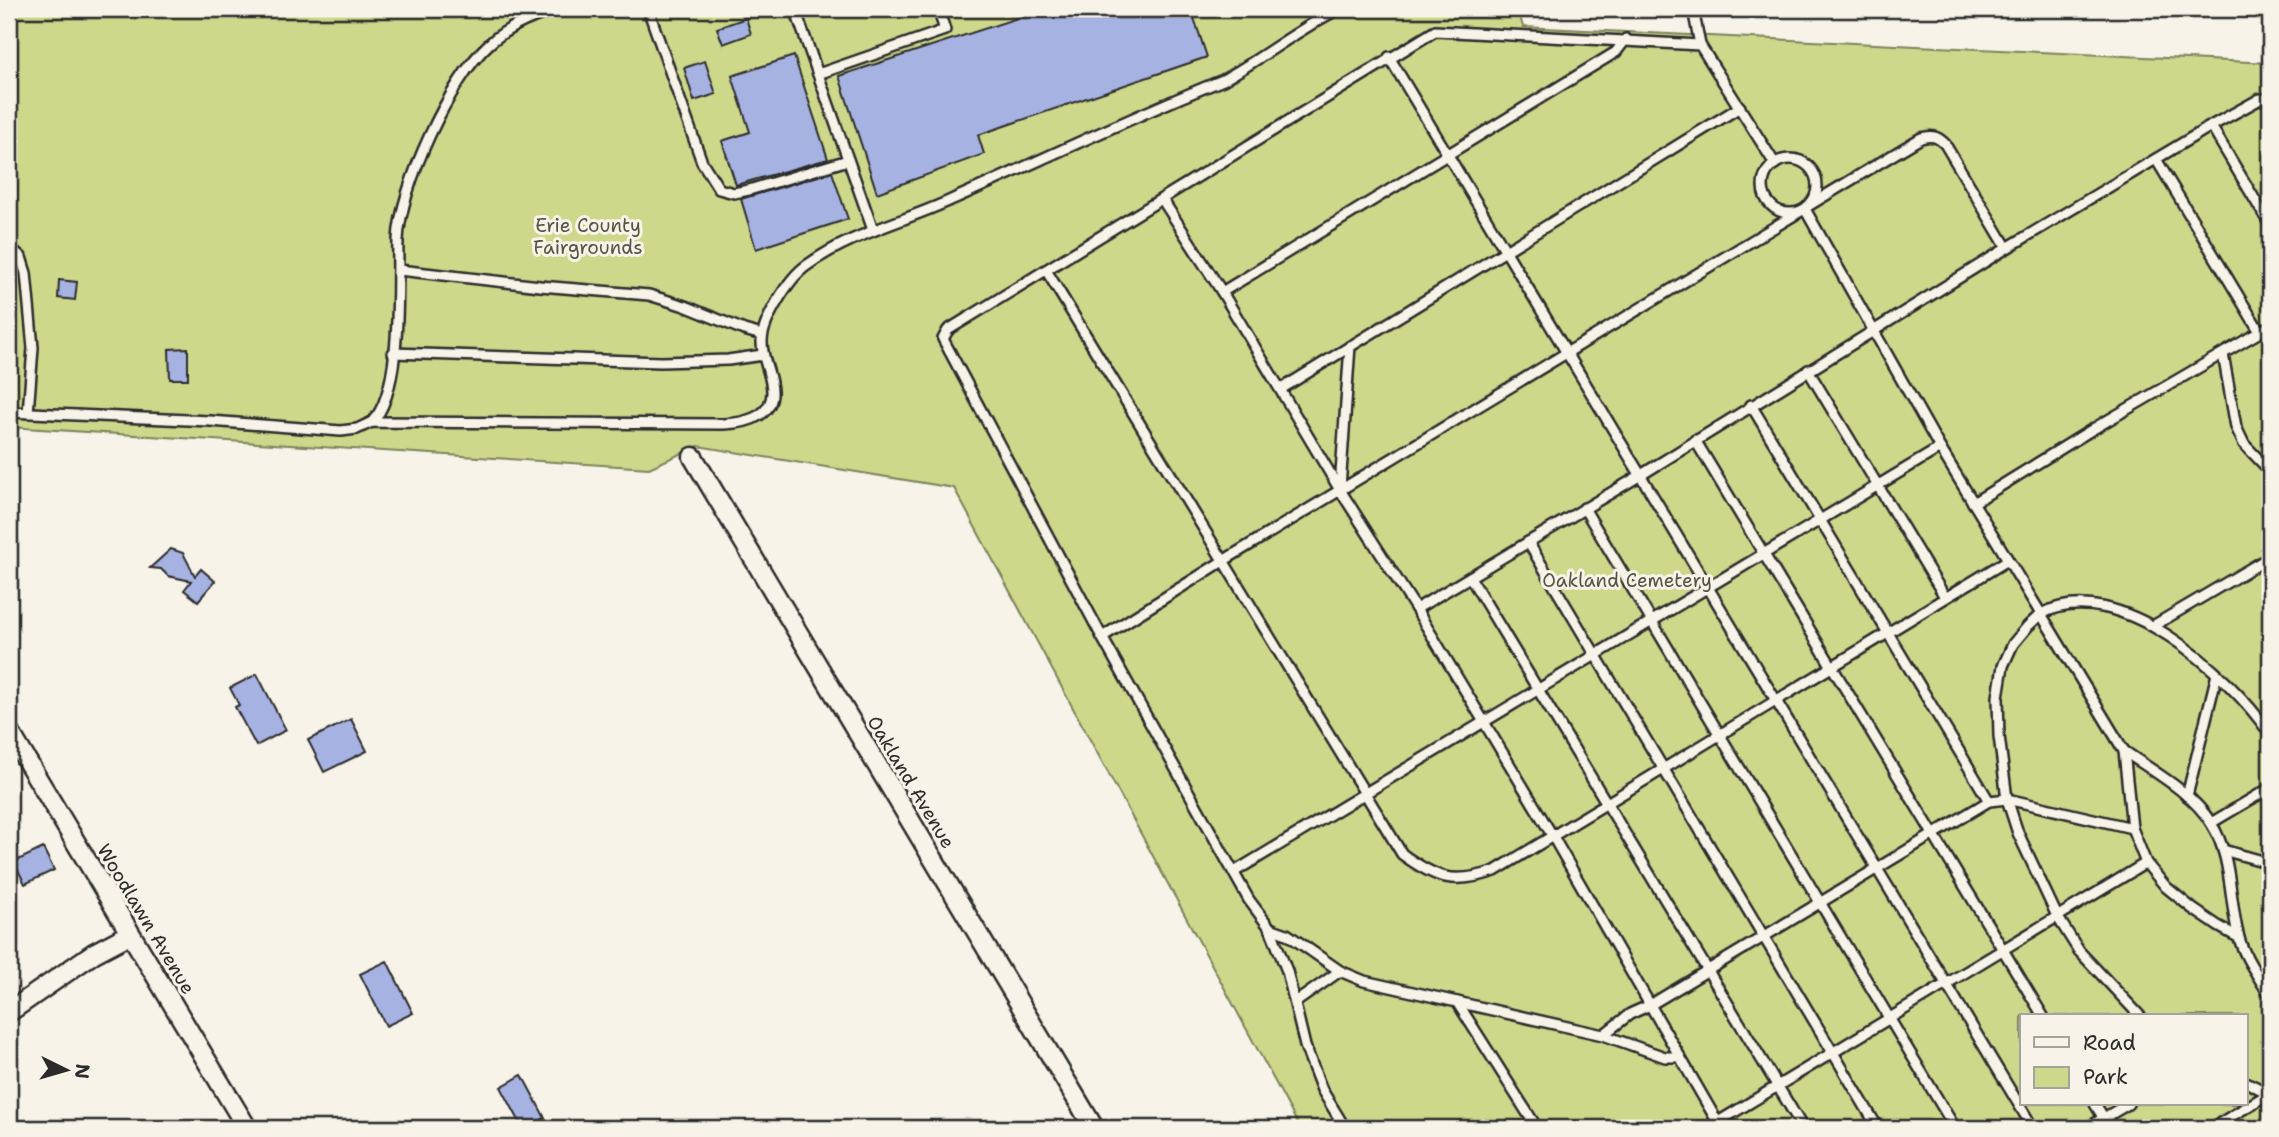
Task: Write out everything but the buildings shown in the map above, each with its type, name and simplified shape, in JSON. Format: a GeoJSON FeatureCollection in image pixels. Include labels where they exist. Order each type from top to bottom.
{"type":"FeatureCollection","features":[{"type":"Feature","properties":{"kind":"street","name":"Oakland Avenue"},"geometry":{"type":"LineString","coordinates":[[693,457],[1094,1128]]}},
{"type":"Feature","properties":{"kind":"street","name":"Woodlawn Avenue"},"geometry":{"type":"LineString","coordinates":[[10,738],[247,1128]]}},
{"type":"Feature","properties":{"kind":"street"},"geometry":{"type":"LineString","coordinates":[[9,1012],[94,953],[131,934]]}},
{"type":"Feature","properties":{"kind":"lane"},"geometry":{"type":"LineString","coordinates":[[9,412],[341,430],[357,429],[372,422],[383,409],[386,400],[393,352],[399,270],[398,238],[412,182],[430,136],[464,73],[477,56],[506,31],[525,20],[559,9]]}},
{"type":"Feature","properties":{"kind":"lane"},"geometry":{"type":"LineString","coordinates":[[649,9],[702,162],[719,189],[734,194],[848,160]]}},
{"type":"Feature","properties":{"kind":"lane"},"geometry":{"type":"LineString","coordinates":[[795,9],[873,230]]}},
{"type":"Feature","properties":{"kind":"lane"},"geometry":{"type":"LineString","coordinates":[[818,74],[945,30],[938,9]]}},
{"type":"Feature","properties":{"kind":"lane"},"geometry":{"type":"LineString","coordinates":[[372,422],[743,423],[762,415],[771,401],[772,385],[763,355],[762,335],[768,319],[794,277],[806,266],[873,230],[948,202],[1017,169],[1223,80],[1339,9]]}},
{"type":"Feature","properties":{"kind":"lane"},"geometry":{"type":"LineString","coordinates":[[1693,9],[1700,45],[1775,164]]}},
{"type":"Feature","properties":{"kind":"lane"},"geometry":{"type":"LineString","coordinates":[[1345,1128],[1322,1090],[1305,1045],[1287,971],[1270,928],[1249,900],[1102,637],[943,340],[948,330],[1435,31],[1700,45]]}},
{"type":"Feature","properties":{"kind":"lane"},"geometry":{"type":"LineString","coordinates":[[1222,292],[1615,52],[1626,39]]}},
{"type":"Feature","properties":{"kind":"lane"},"geometry":{"type":"LineString","coordinates":[[1390,57],[2033,1128]]}},
{"type":"Feature","properties":{"kind":"lane"},"geometry":{"type":"LineString","coordinates":[[1416,609],[1641,475],[2007,248],[2211,126],[2260,99],[2270,99]]}},
{"type":"Feature","properties":{"kind":"lane"},"geometry":{"type":"LineString","coordinates":[[1281,389],[1741,107]]}},
{"type":"Feature","properties":{"kind":"lane"},"geometry":{"type":"LineString","coordinates":[[2211,126],[2270,225]]}},
{"type":"Feature","properties":{"kind":"lane"},"geometry":{"type":"LineString","coordinates":[[1102,637],[1921,138],[1939,137],[1945,144],[2007,248]]}},
{"type":"Feature","properties":{"kind":"lane"},"geometry":{"type":"LineString","coordinates":[[2156,159],[2260,332]]}},
{"type":"Feature","properties":{"kind":"lane"},"geometry":{"type":"LineString","coordinates":[[1782,160],[1800,161],[1812,172],[1816,190],[1814,199],[1805,209],[1783,212],[1768,202],[1764,194],[1764,177],[1782,160]]}},
{"type":"Feature","properties":{"kind":"lane"},"geometry":{"type":"LineString","coordinates":[[1162,200],[1222,292],[1340,490],[1416,609],[1552,835],[1719,1125],[1777,1085],[2146,863]]}},
{"type":"Feature","properties":{"kind":"lane"},"geometry":{"type":"LineString","coordinates":[[1805,209],[1940,448],[2124,751],[2187,796],[2211,823],[2223,850],[2238,937],[2270,996]]}},
{"type":"Feature","properties":{"kind":"lane"},"geometry":{"type":"LineString","coordinates":[[9,247],[21,257],[26,273],[33,348],[29,413]]}},
{"type":"Feature","properties":{"kind":"lane"},"geometry":{"type":"LineString","coordinates":[[399,270],[649,295],[762,335]]}},
{"type":"Feature","properties":{"kind":"lane"},"geometry":{"type":"LineString","coordinates":[[1046,270],[1402,854],[1422,870],[1447,879],[1471,879],[1495,871],[2008,560]]}},
{"type":"Feature","properties":{"kind":"lane"},"geometry":{"type":"LineString","coordinates":[[1973,503],[2093,429],[2270,326]]}},
{"type":"Feature","properties":{"kind":"lane"},"geometry":{"type":"LineString","coordinates":[[1340,490],[1350,346]]}},
{"type":"Feature","properties":{"kind":"lane"},"geometry":{"type":"LineString","coordinates":[[393,352],[661,362],[728,360],[763,355]]}},
{"type":"Feature","properties":{"kind":"lane"},"geometry":{"type":"LineString","coordinates":[[2223,354],[2236,428],[2244,444],[2270,471]]}},
{"type":"Feature","properties":{"kind":"lane"},"geometry":{"type":"LineString","coordinates":[[1808,370],[1945,597]]}},
{"type":"Feature","properties":{"kind":"lane"},"geometry":{"type":"LineString","coordinates":[[1751,405],[1989,801]]}},
{"type":"Feature","properties":{"kind":"lane"},"geometry":{"type":"LineString","coordinates":[[1695,440],[2042,1014]]}},
{"type":"Feature","properties":{"kind":"lane"},"geometry":{"type":"LineString","coordinates":[[1234,872],[1940,448]]}},
{"type":"Feature","properties":{"kind":"lane"},"geometry":{"type":"LineString","coordinates":[[1584,508],[1955,1128]]}},
{"type":"Feature","properties":{"kind":"lane"},"geometry":{"type":"LineString","coordinates":[[1528,542],[1878,1128]]}},
{"type":"Feature","properties":{"kind":"lane"},"geometry":{"type":"LineString","coordinates":[[2154,626],[2270,557]]}},
{"type":"Feature","properties":{"kind":"lane"},"geometry":{"type":"LineString","coordinates":[[1470,577],[1803,1128]]}},
{"type":"Feature","properties":{"kind":"lane"},"geometry":{"type":"LineString","coordinates":[[2138,1014],[2078,951],[2057,916],[2018,833],[2007,799],[1999,736],[1998,697],[2003,666],[2013,644],[2041,614],[2057,606],[2099,607],[2126,614],[2154,626],[2189,649],[2240,695],[2270,734]]}},
{"type":"Feature","properties":{"kind":"lane"},"geometry":{"type":"LineString","coordinates":[[2187,796],[2217,674]]}},
{"type":"Feature","properties":{"kind":"lane"},"geometry":{"type":"LineString","coordinates":[[2124,751],[2132,828],[2146,863],[2166,887],[2193,909],[2238,937]]}},
{"type":"Feature","properties":{"kind":"lane"},"geometry":{"type":"LineString","coordinates":[[2211,823],[2270,788]]}},
{"type":"Feature","properties":{"kind":"lane"},"geometry":{"type":"LineString","coordinates":[[1603,1035],[1630,1014],[1709,970],[1989,801],[2007,799],[2132,828]]}},
{"type":"Feature","properties":{"kind":"lane"},"geometry":{"type":"LineString","coordinates":[[2223,850],[2270,863]]}},
{"type":"Feature","properties":{"kind":"lane"},"geometry":{"type":"LineString","coordinates":[[1270,928],[1287,934],[1340,971],[1364,981],[1603,1035],[1665,1057],[1680,1057]]}},
{"type":"Feature","properties":{"kind":"lane"},"geometry":{"type":"LineString","coordinates":[[1296,1002],[1340,971]]}},
{"type":"Feature","properties":{"kind":"lane"},"geometry":{"type":"LineString","coordinates":[[1457,1002],[1537,1128]]}},
{"type":"Feature","properties":{"kind":"lane"},"geometry":{"type":"LineString","coordinates":[[2248,1083],[2270,1093]]}},
{"type":"Feature","properties":{"kind":"lane"},"geometry":{"type":"LineString","coordinates":[[2212,1128],[2270,1093]]}},
{"type":"Feature","properties":{"kind":"lane"},"geometry":{"type":"LineString","coordinates":[[2096,1106],[2110,1128]]}},
{"type":"Feature","properties":{"kind":"lane"},"geometry":{"type":"LineString","coordinates":[[2087,1128],[2125,1106]]}},
{"type":"Feature","properties":{"kind":"green space","name":"Oakland Cemetery"},"geometry":{"type":"Polygon","coordinates":[[[9,9],[1518,9],[1523,27],[2270,63],[2270,1128],[1300,1128],[954,488],[698,446],[649,468],[9,427],[9,9]]]}},
{"type":"Feature","properties":{"kind":"park label","name":"Erie County Fairgrounds"},"geometry":{"type":"Point","coordinates":[588,236]}}]}
